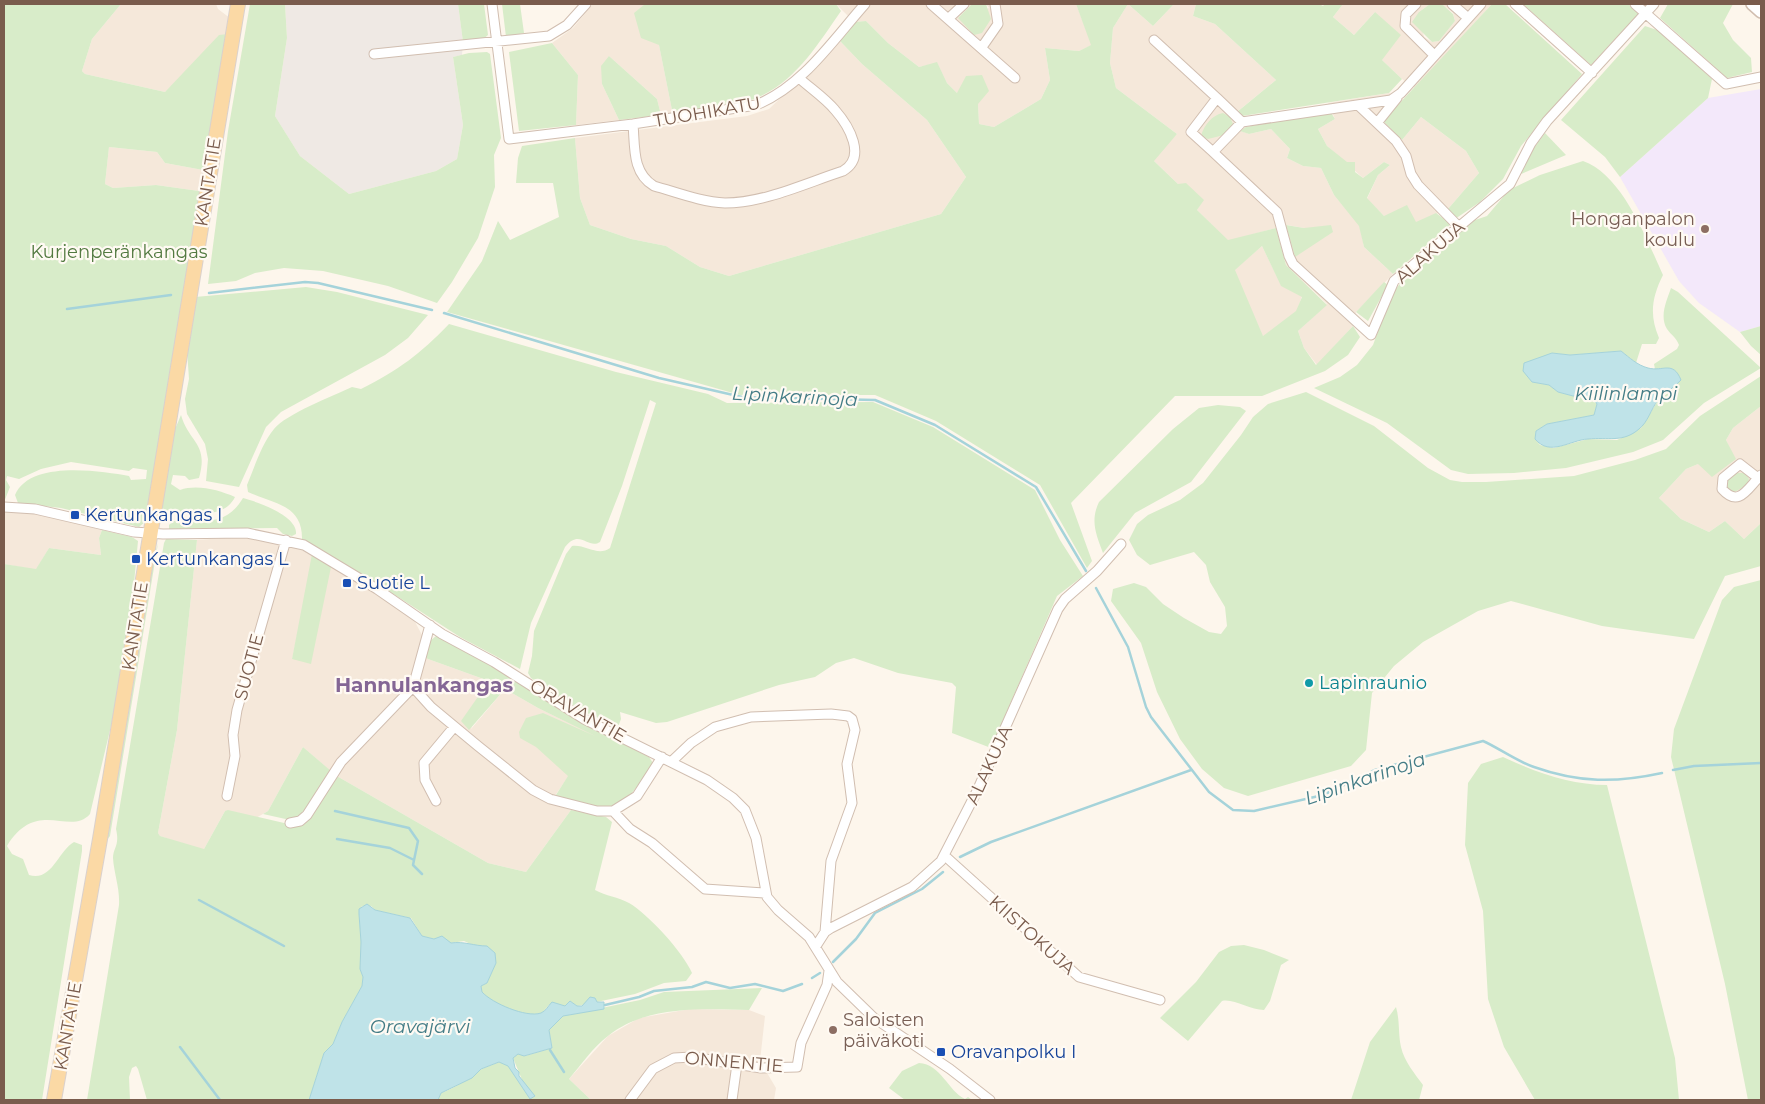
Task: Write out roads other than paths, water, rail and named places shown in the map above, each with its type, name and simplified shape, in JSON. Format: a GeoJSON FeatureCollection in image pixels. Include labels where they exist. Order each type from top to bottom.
{"type":"FeatureCollection","features":[{"type":"Feature","properties":{"kind":"main road","name":"KANTATIE"},"geometry":{"type":"LineString","coordinates":[[54,1100],[238,4]]}},
{"type":"Feature","properties":{"kind":"street"},"geometry":{"type":"LineString","coordinates":[[492,4],[497,43]]}},
{"type":"Feature","properties":{"kind":"street"},"geometry":{"type":"LineString","coordinates":[[374,54],[542,38],[554,34],[566,25],[586,4]]}},
{"type":"Feature","properties":{"kind":"street","name":"TUOHIKATU"},"geometry":{"type":"LineString","coordinates":[[497,43],[509,139],[633,124],[756,105],[771,99],[799,78],[865,4]]}},
{"type":"Feature","properties":{"kind":"street"},"geometry":{"type":"LineString","coordinates":[[931,4],[1015,78]]}},
{"type":"Feature","properties":{"kind":"street"},"geometry":{"type":"LineString","coordinates":[[949,18],[964,4]]}},
{"type":"Feature","properties":{"kind":"street"},"geometry":{"type":"LineString","coordinates":[[982,47],[998,24],[995,4]]}},
{"type":"Feature","properties":{"kind":"street"},"geometry":{"type":"LineString","coordinates":[[1416,4],[1406,14],[1405,26],[1434,56]]}},
{"type":"Feature","properties":{"kind":"street"},"geometry":{"type":"LineString","coordinates":[[1452,4],[1468,18]]}},
{"type":"Feature","properties":{"kind":"street"},"geometry":{"type":"LineString","coordinates":[[1376,123],[1481,4]]}},
{"type":"Feature","properties":{"kind":"street"},"geometry":{"type":"LineString","coordinates":[[1515,4],[1592,73],[1654,4]]}},
{"type":"Feature","properties":{"kind":"street"},"geometry":{"type":"LineString","coordinates":[[1635,4],[1726,84],[1761,77]]}},
{"type":"Feature","properties":{"kind":"street"},"geometry":{"type":"LineString","coordinates":[[1752,4],[1761,12]]}},
{"type":"Feature","properties":{"kind":"street"},"geometry":{"type":"LineString","coordinates":[[1154,40],[1242,122]]}},
{"type":"Feature","properties":{"kind":"street","name":"ALAKUJA"},"geometry":{"type":"LineString","coordinates":[[1213,152],[1277,212],[1293,264],[1372,335],[1394,281],[1510,184],[1541,128],[1592,73]]}},
{"type":"Feature","properties":{"kind":"street"},"geometry":{"type":"LineString","coordinates":[[633,124],[637,168],[645,181],[654,186],[724,203],[746,201],[781,192],[852,166],[855,159],[856,151],[848,130],[835,110],[799,78]]}},
{"type":"Feature","properties":{"kind":"street"},"geometry":{"type":"LineString","coordinates":[[1217,98],[1191,132],[1213,152],[1242,122],[1391,100],[1401,93]]}},
{"type":"Feature","properties":{"kind":"street"},"geometry":{"type":"LineString","coordinates":[[1358,105],[1396,141],[1406,156],[1411,174],[1418,184],[1459,227]]}},
{"type":"Feature","properties":{"kind":"street","name":"ORAVANTIE"},"geometry":{"type":"LineString","coordinates":[[4,506],[35,509],[124,530],[150,534],[247,533],[286,540],[304,546],[334,562],[430,626],[508,670],[584,719],[666,759],[723,790],[745,810],[756,838],[765,892],[773,905],[803,930],[816,946],[837,982],[874,1018],[950,1069],[990,1100]]}},
{"type":"Feature","properties":{"kind":"street","name":"SUOTIE"},"geometry":{"type":"LineString","coordinates":[[227,796],[235,756],[233,728],[237,710],[286,540]]}},
{"type":"Feature","properties":{"kind":"street","name":"ALAKUJA"},"geometry":{"type":"LineString","coordinates":[[816,946],[826,932],[912,887],[928,875],[945,856],[977,791],[1058,609],[1065,599],[1097,571],[1121,544]]}},
{"type":"Feature","properties":{"kind":"street"},"geometry":{"type":"LineString","coordinates":[[290,823],[300,821],[307,815],[341,762],[412,687],[430,626]]}},
{"type":"Feature","properties":{"kind":"street"},"geometry":{"type":"LineString","coordinates":[[412,687],[454,727],[541,796],[597,811],[613,811],[637,796],[666,759],[715,727],[758,715],[793,717],[831,714],[848,716],[852,719],[856,730],[847,764],[852,803],[831,861],[826,932]]}},
{"type":"Feature","properties":{"kind":"street"},"geometry":{"type":"LineString","coordinates":[[436,801],[425,780],[424,763],[454,727]]}},
{"type":"Feature","properties":{"kind":"street"},"geometry":{"type":"LineString","coordinates":[[613,811],[630,829],[666,854],[705,889],[765,892]]}},
{"type":"Feature","properties":{"kind":"street","name":"KIISTOKUJA"},"geometry":{"type":"LineString","coordinates":[[945,856],[1079,977],[1160,1000]]}},
{"type":"Feature","properties":{"kind":"street","name":"ONNENTIE"},"geometry":{"type":"LineString","coordinates":[[630,1100],[653,1069],[674,1058],[692,1057],[770,1068],[797,1067],[801,1043],[827,985],[829,971]]}},
{"type":"Feature","properties":{"kind":"street"},"geometry":{"type":"LineString","coordinates":[[732,1100],[737,1064]]}},
{"type":"Feature","properties":{"kind":"water","name":"Kiilinlampi"},"geometry":{"type":"Polygon","coordinates":[[[1621,351],[1644,367],[1653,369],[1671,368],[1675,370],[1681,380],[1658,400],[1642,426],[1633,433],[1621,438],[1588,439],[1554,447],[1547,447],[1535,439],[1536,431],[1547,424],[1594,415],[1597,404],[1591,395],[1573,396],[1558,392],[1549,385],[1532,382],[1523,371],[1524,363],[1552,353],[1570,355],[1621,351]]]}},
{"type":"Feature","properties":{"kind":"water","name":"Oravajärvi"},"geometry":{"type":"Polygon","coordinates":[[[367,904],[375,910],[410,918],[422,936],[434,939],[442,936],[451,943],[487,946],[495,953],[496,963],[487,983],[481,986],[482,992],[501,1005],[535,1014],[546,1010],[552,1002],[565,1006],[570,1001],[577,1006],[582,1006],[590,997],[595,998],[597,1002],[604,1002],[604,1009],[563,1016],[549,1030],[552,1048],[524,1056],[518,1054],[513,1058],[519,1076],[535,1096],[530,1099],[508,1066],[499,1062],[481,1069],[472,1078],[441,1093],[438,1100],[309,1100],[324,1053],[333,1044],[342,1022],[362,986],[359,909],[367,904]]]}},
{"type":"Feature","properties":{"kind":"waterway","name":"Lipinkarinoja"},"geometry":{"type":"LineString","coordinates":[[209,293],[305,282],[318,283],[432,310]]}},
{"type":"Feature","properties":{"kind":"waterway"},"geometry":{"type":"LineString","coordinates":[[67,309],[171,295]]}},
{"type":"Feature","properties":{"kind":"waterway","name":"Lipinkarinoja"},"geometry":{"type":"LineString","coordinates":[[444,313],[659,378],[742,397],[875,400],[935,425],[1036,487],[1086,571]]}},
{"type":"Feature","properties":{"kind":"waterway","name":"Lipinkarinoja"},"geometry":{"type":"LineString","coordinates":[[1096,588],[1128,647],[1146,707],[1151,717],[1209,792],[1233,810],[1254,811],[1323,795],[1375,770],[1483,741],[1527,764],[1582,779],[1629,779],[1662,773]]}},
{"type":"Feature","properties":{"kind":"waterway","name":"Lipinkarinoja"},"geometry":{"type":"LineString","coordinates":[[1673,770],[1694,766],[1761,763]]}},
{"type":"Feature","properties":{"kind":"waterway"},"geometry":{"type":"LineString","coordinates":[[960,857],[991,842],[1191,770]]}},
{"type":"Feature","properties":{"kind":"waterway"},"geometry":{"type":"LineString","coordinates":[[335,811],[409,828],[418,841],[413,865],[422,874]]}},
{"type":"Feature","properties":{"kind":"waterway"},"geometry":{"type":"LineString","coordinates":[[337,839],[390,848],[414,860]]}},
{"type":"Feature","properties":{"kind":"waterway"},"geometry":{"type":"LineString","coordinates":[[833,962],[856,939],[875,913],[922,889],[943,872]]}},
{"type":"Feature","properties":{"kind":"waterway"},"geometry":{"type":"LineString","coordinates":[[199,900],[284,946]]}},
{"type":"Feature","properties":{"kind":"waterway"},"geometry":{"type":"LineString","coordinates":[[812,978],[820,973]]}},
{"type":"Feature","properties":{"kind":"waterway"},"geometry":{"type":"LineString","coordinates":[[605,1005],[639,997],[654,991],[692,987],[706,982],[730,988],[755,984],[783,991],[802,984]]}},
{"type":"Feature","properties":{"kind":"waterway"},"geometry":{"type":"LineString","coordinates":[[180,1047],[220,1100]]}},
{"type":"Feature","properties":{"kind":"waterway"},"geometry":{"type":"LineString","coordinates":[[550,1050],[564,1072]]}},
{"type":"Feature","properties":{"kind":"place","name":"Honganpalon koulu"},"geometry":{"type":"Point","coordinates":[1705,229]}},
{"type":"Feature","properties":{"kind":"place","name":"Kertunkangas I"},"geometry":{"type":"Point","coordinates":[75,515]}},
{"type":"Feature","properties":{"kind":"place","name":"Kertunkangas L"},"geometry":{"type":"Point","coordinates":[136,559]}},
{"type":"Feature","properties":{"kind":"place","name":"Suotie L"},"geometry":{"type":"Point","coordinates":[347,583]}},
{"type":"Feature","properties":{"kind":"place","name":"Lapinraunio"},"geometry":{"type":"Point","coordinates":[1309,683]}},
{"type":"Feature","properties":{"kind":"place","name":"Saloisten päiväkoti"},"geometry":{"type":"Point","coordinates":[833,1030]}},
{"type":"Feature","properties":{"kind":"place","name":"Oravanpolku I"},"geometry":{"type":"Point","coordinates":[941,1052]}},
{"type":"Feature","properties":{"kind":"district","name":"Hannulankangas"},"geometry":{"type":"Point","coordinates":[424,685]}},
{"type":"Feature","properties":{"kind":"park label","name":"Kurjenperänkangas"},"geometry":{"type":"Point","coordinates":[119,252]}}]}
